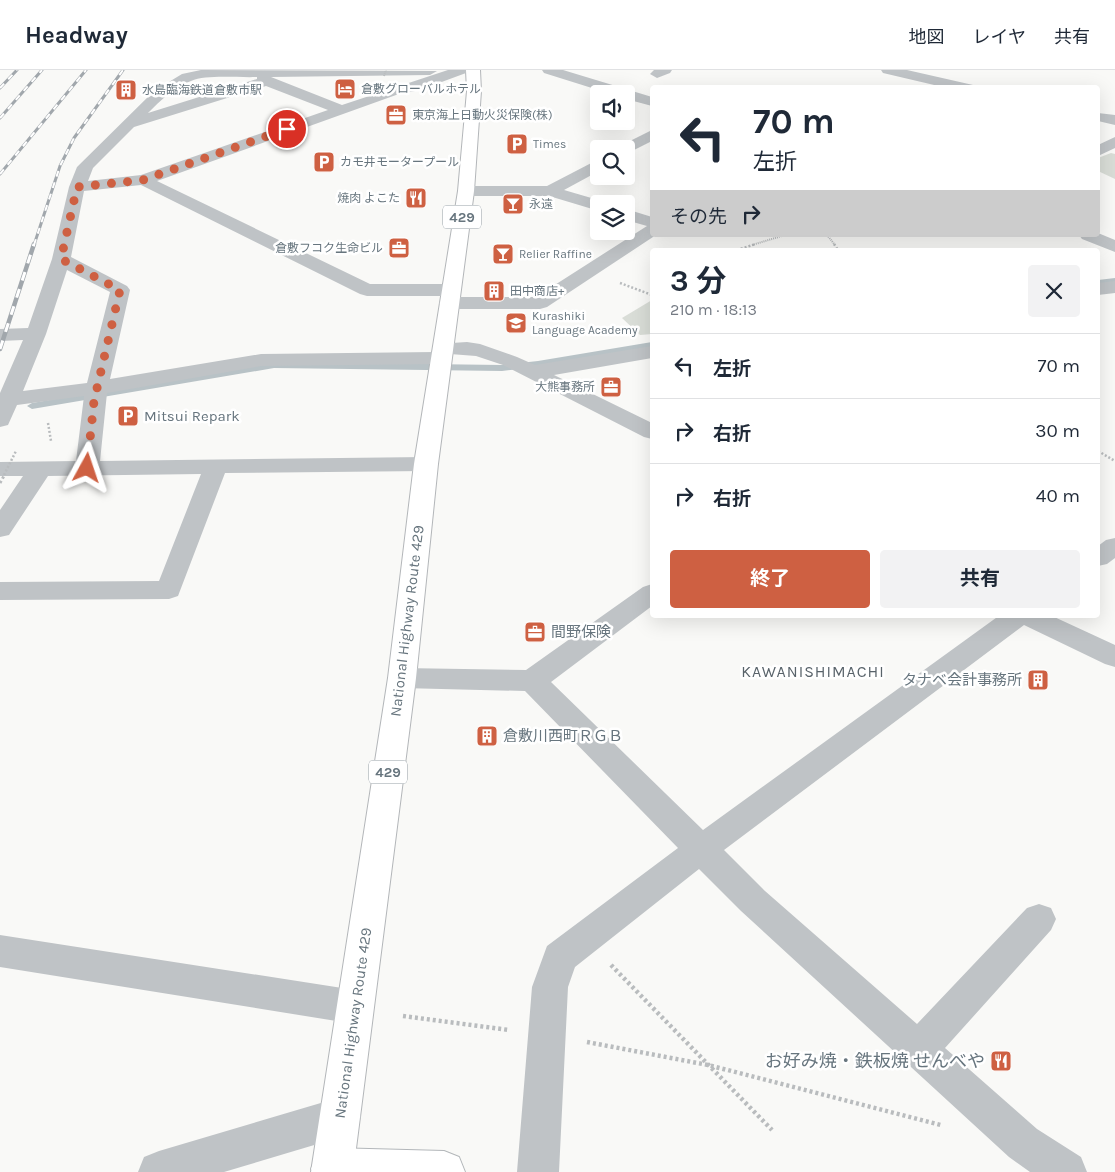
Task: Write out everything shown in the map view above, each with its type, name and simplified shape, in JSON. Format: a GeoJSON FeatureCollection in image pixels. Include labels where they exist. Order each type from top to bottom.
{"type":"FeatureCollection","features":[{"type":"Feature","properties":{"kind":"main road","name":"National Highway Route 429"},"geometry":{"type":"LineString","coordinates":[[332,1171],[402,678],[426,464],[466,191],[474,91],[473,70]]}},
{"type":"Feature","properties":{"kind":"main road"},"geometry":{"type":"LineString","coordinates":[[332,1171],[444,1172]]}},
{"type":"Feature","properties":{"kind":"street"},"geometry":{"type":"LineString","coordinates":[[0,420],[36,334],[61,259],[77,187],[85,168],[159,94],[187,77],[202,74],[264,77],[443,70]]}},
{"type":"Feature","properties":{"kind":"street"},"geometry":{"type":"LineString","coordinates":[[77,187],[143,180],[461,70]]}},
{"type":"Feature","properties":{"kind":"street"},"geometry":{"type":"LineString","coordinates":[[549,70],[582,74],[650,101]]}},
{"type":"Feature","properties":{"kind":"street"},"geometry":{"type":"LineString","coordinates":[[365,72],[397,91]]}},
{"type":"Feature","properties":{"kind":"street"},"geometry":{"type":"LineString","coordinates":[[336,73],[397,91]]}},
{"type":"Feature","properties":{"kind":"street"},"geometry":{"type":"LineString","coordinates":[[889,75],[950,85]]}},
{"type":"Feature","properties":{"kind":"street"},"geometry":{"type":"LineString","coordinates":[[128,123],[137,122],[264,77],[342,110]]}},
{"type":"Feature","properties":{"kind":"street"},"geometry":{"type":"LineString","coordinates":[[1100,117],[1115,120]]}},
{"type":"Feature","properties":{"kind":"street"},"geometry":{"type":"LineString","coordinates":[[635,144],[650,136]]}},
{"type":"Feature","properties":{"kind":"street"},"geometry":{"type":"LineString","coordinates":[[550,191],[590,169]]}},
{"type":"Feature","properties":{"kind":"street"},"geometry":{"type":"LineString","coordinates":[[143,180],[367,290],[540,303],[650,231]]}},
{"type":"Feature","properties":{"kind":"street"},"geometry":{"type":"LineString","coordinates":[[466,191],[550,191],[590,203]]}},
{"type":"Feature","properties":{"kind":"street"},"geometry":{"type":"LineString","coordinates":[[635,217],[650,221]]}},
{"type":"Feature","properties":{"kind":"street"},"geometry":{"type":"LineString","coordinates":[[1092,237],[1115,247]]}},
{"type":"Feature","properties":{"kind":"street"},"geometry":{"type":"LineString","coordinates":[[61,259],[120,290],[95,396],[87,468]]}},
{"type":"Feature","properties":{"kind":"street"},"geometry":{"type":"LineString","coordinates":[[1100,289],[1115,287]]}},
{"type":"Feature","properties":{"kind":"street"},"geometry":{"type":"LineString","coordinates":[[0,335],[36,334]]}},
{"type":"Feature","properties":{"kind":"street"},"geometry":{"type":"LineString","coordinates":[[95,396],[262,360],[441,360],[467,348],[480,350],[522,368],[650,431]]}},
{"type":"Feature","properties":{"kind":"street"},"geometry":{"type":"LineString","coordinates":[[522,368],[650,352]]}},
{"type":"Feature","properties":{"kind":"street"},"geometry":{"type":"LineString","coordinates":[[8,400],[95,396],[266,375],[386,374]]}},
{"type":"Feature","properties":{"kind":"street"},"geometry":{"type":"LineString","coordinates":[[0,469],[426,464]]}},
{"type":"Feature","properties":{"kind":"street"},"geometry":{"type":"LineString","coordinates":[[0,591],[170,590],[216,465]]}},
{"type":"Feature","properties":{"kind":"street"},"geometry":{"type":"LineString","coordinates":[[0,529],[40,469]]}},
{"type":"Feature","properties":{"kind":"street"},"geometry":{"type":"LineString","coordinates":[[1100,557],[1115,546]]}},
{"type":"Feature","properties":{"kind":"street"},"geometry":{"type":"LineString","coordinates":[[402,678],[532,681],[650,594]]}},
{"type":"Feature","properties":{"kind":"street"},"geometry":{"type":"LineString","coordinates":[[538,1172],[550,987],[560,957],[584,937],[1015,618]]}},
{"type":"Feature","properties":{"kind":"street"},"geometry":{"type":"LineString","coordinates":[[1032,618],[1115,658]]}},
{"type":"Feature","properties":{"kind":"street"},"geometry":{"type":"LineString","coordinates":[[532,681],[753,901],[1017,1138],[1066,1172]]}},
{"type":"Feature","properties":{"kind":"street"},"geometry":{"type":"LineString","coordinates":[[919,1049],[1039,920]]}},
{"type":"Feature","properties":{"kind":"street"},"geometry":{"type":"LineString","coordinates":[[0,951],[355,1007]]}},
{"type":"Feature","properties":{"kind":"street"},"geometry":{"type":"LineString","coordinates":[[159,1172],[341,1117]]}},
{"type":"Feature","properties":{"kind":"path"},"geometry":{"type":"LineString","coordinates":[[384,76],[386,70]]}},
{"type":"Feature","properties":{"kind":"path"},"geometry":{"type":"LineString","coordinates":[[743,248],[779,237]]}},
{"type":"Feature","properties":{"kind":"path"},"geometry":{"type":"LineString","coordinates":[[828,237],[837,248]]}},
{"type":"Feature","properties":{"kind":"path"},"geometry":{"type":"LineString","coordinates":[[0,483],[16,451]]}},
{"type":"Feature","properties":{"kind":"path"},"geometry":{"type":"LineString","coordinates":[[1100,453],[1115,461]]}},
{"type":"Feature","properties":{"kind":"path"},"geometry":{"type":"LineString","coordinates":[[584,937],[772,1130]]}},
{"type":"Feature","properties":{"kind":"path"},"geometry":{"type":"LineString","coordinates":[[403,1016],[548,1035],[708,1065],[947,1126]]}},
{"type":"Feature","properties":{"kind":"shaded area"},"geometry":{"type":"Polygon","coordinates":[[[1111,153],[1115,154],[1115,179],[1100,172],[1100,157],[1111,153]]]}},
{"type":"Feature","properties":{"kind":"shaded area"},"geometry":{"type":"Polygon","coordinates":[[[650,301],[650,334],[640,335],[622,318],[650,301]]]}},
{"type":"Feature","properties":{"kind":"waterway"},"geometry":{"type":"LineString","coordinates":[[1100,282],[1115,280]]}},
{"type":"Feature","properties":{"kind":"waterway"},"geometry":{"type":"LineString","coordinates":[[32,406],[274,365],[502,368],[650,345]]}},
{"type":"Feature","properties":{"kind":"railway"},"geometry":{"type":"LineString","coordinates":[[0,88],[17,70]]}},
{"type":"Feature","properties":{"kind":"railway"},"geometry":{"type":"LineString","coordinates":[[0,118],[42,70]]}},
{"type":"Feature","properties":{"kind":"railway"},"geometry":{"type":"LineString","coordinates":[[0,174],[86,70]]}},
{"type":"Feature","properties":{"kind":"railway"},"geometry":{"type":"LineString","coordinates":[[34,245],[60,166],[74,138],[123,70]]}},
{"type":"Feature","properties":{"kind":"railway"},"geometry":{"type":"LineString","coordinates":[[0,349],[34,244]]}},
{"type":"Feature","properties":{"kind":"place","name":"倉敷グローバルホテル"},"geometry":{"type":"Point","coordinates":[345,89]}},
{"type":"Feature","properties":{"kind":"place","name":"水島臨海鉄道倉敷市駅"},"geometry":{"type":"Point","coordinates":[126,90]}},
{"type":"Feature","properties":{"kind":"place","name":"東京海上日動火災保険(株)"},"geometry":{"type":"Point","coordinates":[396,115]}},
{"type":"Feature","properties":{"kind":"place","name":"Times"},"geometry":{"type":"Point","coordinates":[517,144]}},
{"type":"Feature","properties":{"kind":"place","name":"カモ井モータープール"},"geometry":{"type":"Point","coordinates":[324,162]}},
{"type":"Feature","properties":{"kind":"place","name":"焼肉 よこた"},"geometry":{"type":"Point","coordinates":[416,198]}},
{"type":"Feature","properties":{"kind":"place","name":"永遠"},"geometry":{"type":"Point","coordinates":[513,204]}},
{"type":"Feature","properties":{"kind":"place","name":"倉敷フコク生命ビル"},"geometry":{"type":"Point","coordinates":[399,248]}},
{"type":"Feature","properties":{"kind":"place","name":"Relier Raffine"},"geometry":{"type":"Point","coordinates":[503,254]}},
{"type":"Feature","properties":{"kind":"place","name":"田中商店+"},"geometry":{"type":"Point","coordinates":[494,291]}},
{"type":"Feature","properties":{"kind":"place","name":"Kurashiki Language Academy"},"geometry":{"type":"Point","coordinates":[516,323]}},
{"type":"Feature","properties":{"kind":"place","name":"大熊事務所"},"geometry":{"type":"Point","coordinates":[611,387]}},
{"type":"Feature","properties":{"kind":"place","name":"Mitsui Repark"},"geometry":{"type":"Point","coordinates":[128,416]}},
{"type":"Feature","properties":{"kind":"place","name":"間野保険"},"geometry":{"type":"Point","coordinates":[535,632]}},
{"type":"Feature","properties":{"kind":"place","name":"タナベ会計事務所"},"geometry":{"type":"Point","coordinates":[1038,680]}},
{"type":"Feature","properties":{"kind":"place","name":"倉敷川西町ＲＧＢ"},"geometry":{"type":"Point","coordinates":[487,736]}},
{"type":"Feature","properties":{"kind":"place","name":"お好み焼・鉄板焼 せんべや"},"geometry":{"type":"Point","coordinates":[1001,1061]}},
{"type":"Feature","properties":{"kind":"district","name":"KAWANISHIMACHI"},"geometry":{"type":"Point","coordinates":[813,671]}},
{"type":"Feature","properties":{"kind":"route"},"geometry":{"type":"LineString","coordinates":[[87,468],[94,401],[120,290],[61,259],[77,187],[143,180],[287,129]]}}]}
